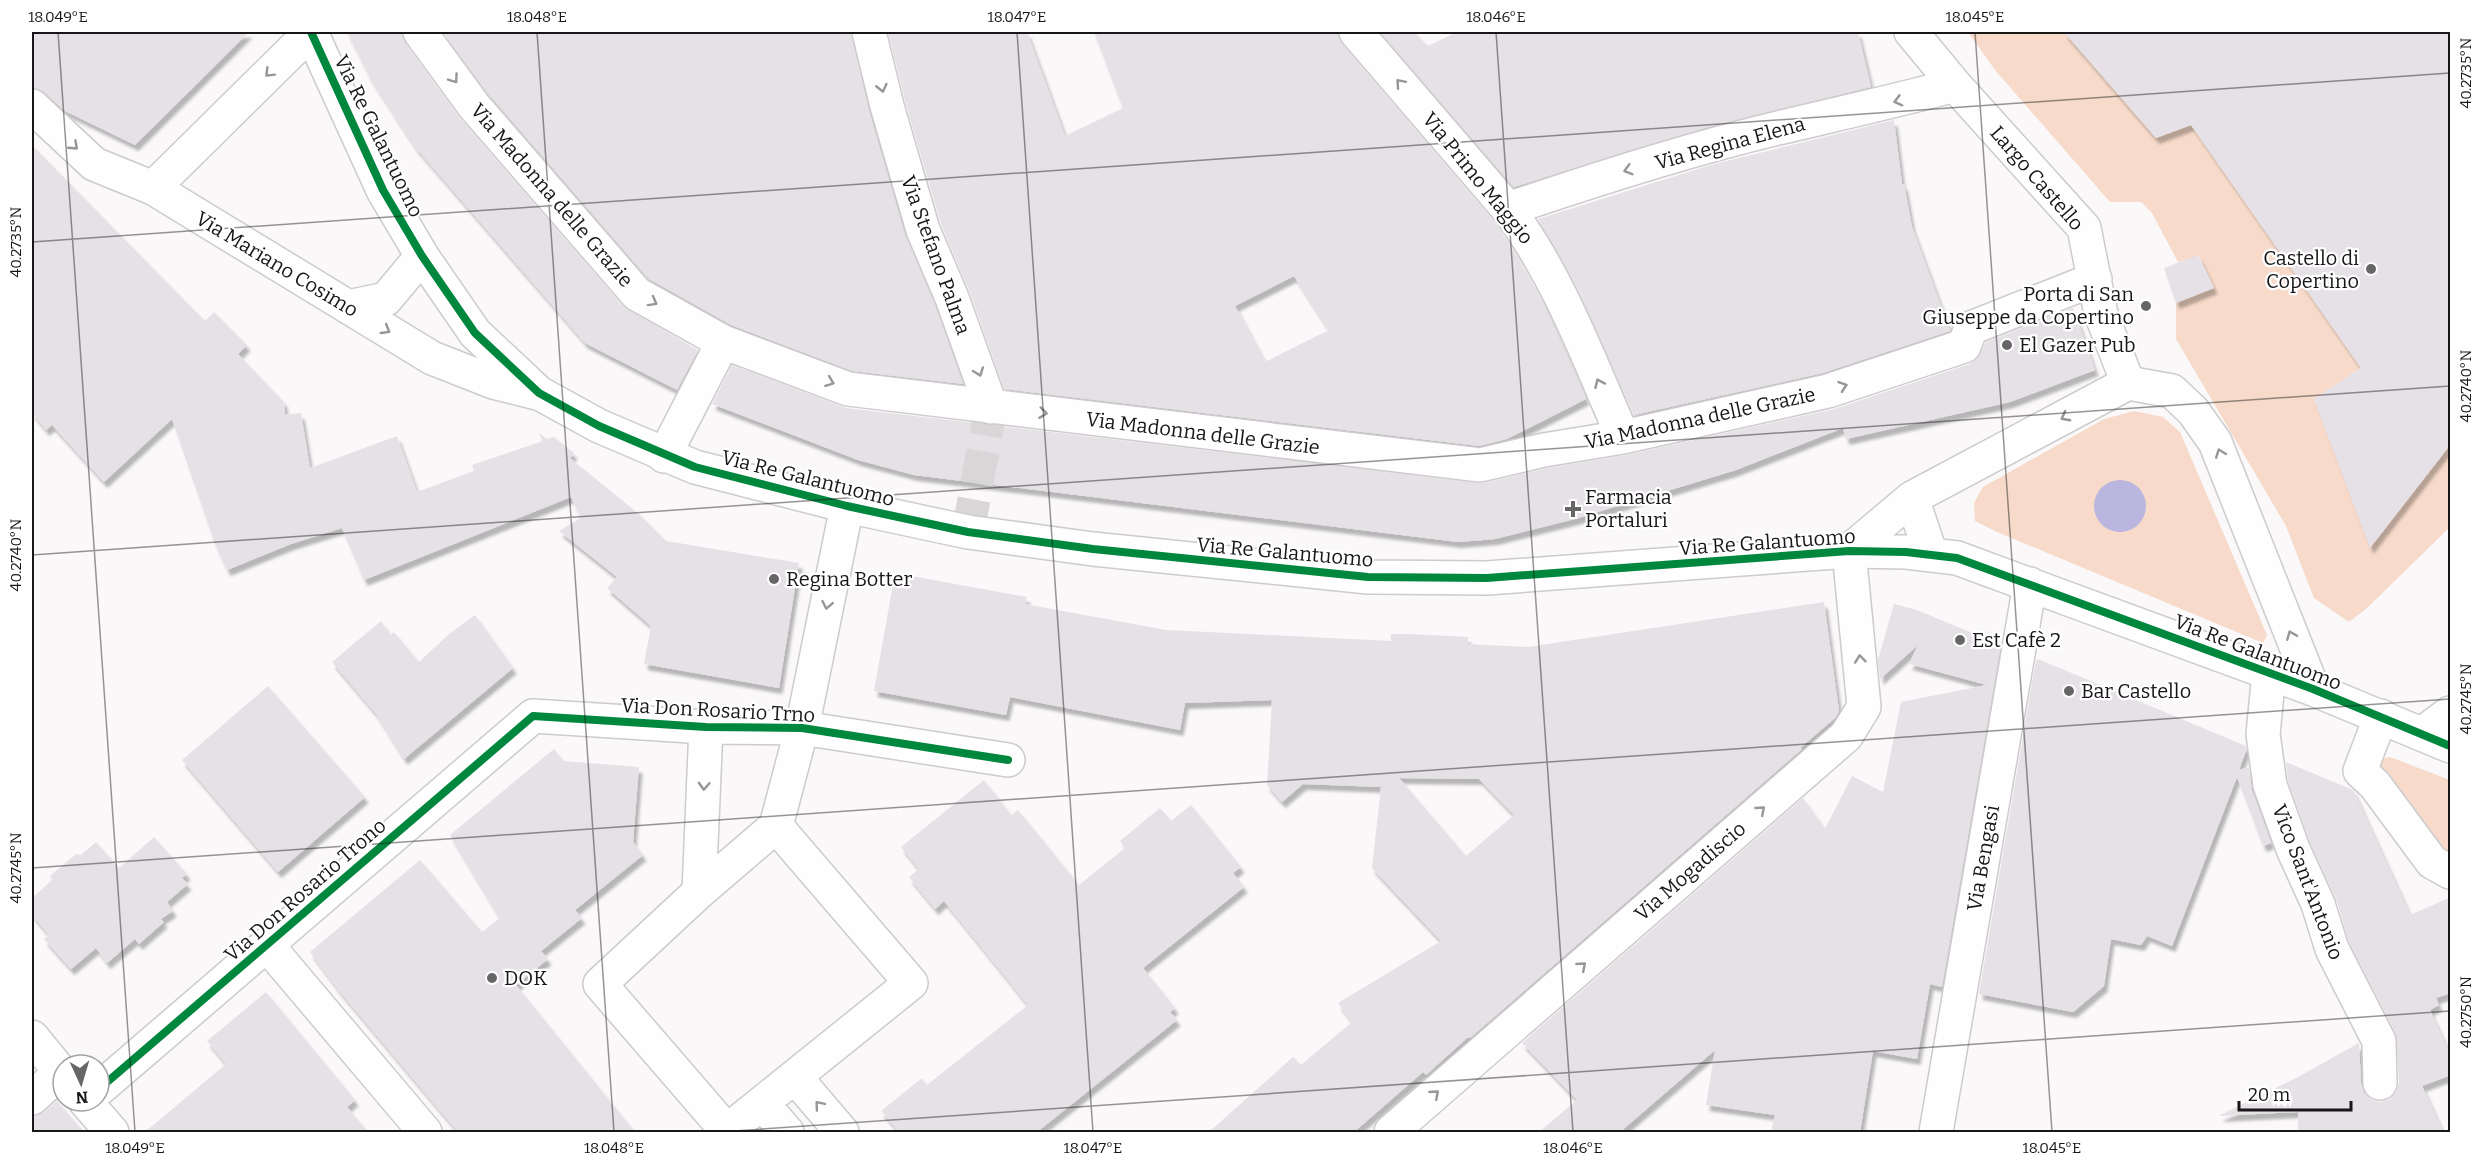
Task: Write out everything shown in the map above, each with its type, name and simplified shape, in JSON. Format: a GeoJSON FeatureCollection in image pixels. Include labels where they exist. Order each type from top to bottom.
{"type":"FeatureCollection","features":[{"type":"Feature","properties":{"kind":"street"},"geometry":{"type":"LineString","coordinates":[[153,188],[311,32]]}},
{"type":"Feature","properties":{"kind":"street","name":"Via Re Galantuomo"},"geometry":{"type":"LineString","coordinates":[[311,32],[383,190],[422,256],[475,333],[539,393],[599,426],[664,456],[695,467],[847,506],[968,532],[1082,548],[1368,577],[1487,578],[1849,551],[1906,552],[1957,558],[2313,689],[2437,740]]}},
{"type":"Feature","properties":{"kind":"street","name":"Via Madonna delle Grazie"},"geometry":{"type":"LineString","coordinates":[[420,32],[474,106],[637,294],[723,342],[848,388],[1480,465],[1544,450],[1623,437],[1828,391],[1964,346],[1971,328],[2095,279]]}},
{"type":"Feature","properties":{"kind":"street","name":"Via Stefano Palma"},"geometry":{"type":"LineString","coordinates":[[869,32],[887,106],[923,230],[952,298],[992,407]]}},
{"type":"Feature","properties":{"kind":"street","name":"Via Primo Maggio"},"geometry":{"type":"LineString","coordinates":[[1356,32],[1508,209],[1528,237],[1564,305],[1623,437]]}},
{"type":"Feature","properties":{"kind":"street","name":"Largo Castello"},"geometry":{"type":"LineString","coordinates":[[1911,32],[1954,85],[2084,228],[2101,314],[2128,383]]}},
{"type":"Feature","properties":{"kind":"street","name":"Via Regina Elena"},"geometry":{"type":"LineString","coordinates":[[1508,209],[1600,178],[1776,128],[1882,105],[1954,85]]}},
{"type":"Feature","properties":{"kind":"street","name":"Via Mariano Cosimo"},"geometry":{"type":"LineString","coordinates":[[32,106],[94,164],[153,188],[432,358],[493,382],[539,393]]}},
{"type":"Feature","properties":{"kind":"street"},"geometry":{"type":"LineString","coordinates":[[348,307],[387,299],[422,256]]}},
{"type":"Feature","properties":{"kind":"street"},"geometry":{"type":"LineString","coordinates":[[664,456],[723,342]]}},
{"type":"Feature","properties":{"kind":"street"},"geometry":{"type":"LineString","coordinates":[[1849,551],[1912,498],[2128,383],[2172,391],[2193,411],[2215,442],[2313,689]]}},
{"type":"Feature","properties":{"kind":"street"},"geometry":{"type":"LineString","coordinates":[[1912,498],[1931,555]]}},
{"type":"Feature","properties":{"kind":"street"},"geometry":{"type":"LineString","coordinates":[[776,826],[910,983],[727,1131],[600,984],[699,892],[776,826],[802,728],[847,506]]}},
{"type":"Feature","properties":{"kind":"street","name":"Via Mogadiscio"},"geometry":{"type":"LineString","coordinates":[[1391,1132],[1846,736],[1864,707],[1849,551]]}},
{"type":"Feature","properties":{"kind":"street","name":"Via Bengasi"},"geometry":{"type":"LineString","coordinates":[[1936,1132],[2030,584]]}},
{"type":"Feature","properties":{"kind":"street","name":"Vico Sant'Antonio"},"geometry":{"type":"LineString","coordinates":[[2269,673],[2263,734],[2270,785],[2293,849],[2318,904],[2332,949],[2379,1041],[2380,1083]]}},
{"type":"Feature","properties":{"kind":"street"},"geometry":{"type":"LineString","coordinates":[[2437,740],[2451,713]]}},
{"type":"Feature","properties":{"kind":"street","name":"Via Don Rosario Trno"},"geometry":{"type":"LineString","coordinates":[[532,716],[706,728],[802,728],[1008,760]]}},
{"type":"Feature","properties":{"kind":"street","name":"Via Don Rosario Trono"},"geometry":{"type":"LineString","coordinates":[[111,1079],[532,716]]}},
{"type":"Feature","properties":{"kind":"street"},"geometry":{"type":"LineString","coordinates":[[2381,716],[2360,771],[2375,785],[2432,862],[2451,872]]}},
{"type":"Feature","properties":{"kind":"street"},"geometry":{"type":"LineString","coordinates":[[699,892],[706,728]]}},
{"type":"Feature","properties":{"kind":"street"},"geometry":{"type":"LineString","coordinates":[[267,945],[425,1132]]}},
{"type":"Feature","properties":{"kind":"street"},"geometry":{"type":"LineString","coordinates":[[32,1037],[51,1060]]}},
{"type":"Feature","properties":{"kind":"street"},"geometry":{"type":"LineString","coordinates":[[795,1077],[842,1132]]}},
{"type":"Feature","properties":{"kind":"street"},"geometry":{"type":"LineString","coordinates":[[32,1098],[51,1082]]}},
{"type":"Feature","properties":{"kind":"street"},"geometry":{"type":"LineString","coordinates":[[763,1104],[787,1132]]}},
{"type":"Feature","properties":{"kind":"street"},"geometry":{"type":"LineString","coordinates":[[95,1113],[111,1132]]}},
{"type":"Feature","properties":{"kind":"shaded area"},"geometry":{"type":"Polygon","coordinates":[[[1968,32],[2064,32],[2156,138],[2191,125],[2361,368],[2314,399],[2370,547],[2450,444],[2450,527],[2366,609],[2349,622],[2314,598],[2286,526],[2176,339],[2176,303],[2214,288],[2199,256],[2178,262],[2152,213],[2141,202],[2110,202],[1995,70],[1968,32]]]}},
{"type":"Feature","properties":{"kind":"shaded area"},"geometry":{"type":"Polygon","coordinates":[[[2134,411],[2163,417],[2180,432],[2267,635],[2263,643],[1975,521],[1974,503],[1983,487],[2104,419],[2134,411]]]}},
{"type":"Feature","properties":{"kind":"shaded area"},"geometry":{"type":"Polygon","coordinates":[[[2120,480],[2130,482],[2138,488],[2144,496],[2146,506],[2144,516],[2138,524],[2130,530],[2120,532],[2110,530],[2102,524],[2096,516],[2094,506],[2096,496],[2102,488],[2110,482],[2120,480]]]}},
{"type":"Feature","properties":{"kind":"shaded area"},"geometry":{"type":"Polygon","coordinates":[[[2390,757],[2450,780],[2450,853],[2435,842],[2375,785],[2380,759],[2390,757]]]}},
{"type":"Feature","properties":{"kind":"building"},"geometry":{"type":"Polygon","coordinates":[[[32,32],[249,32],[135,145],[65,111],[44,92],[32,88],[32,32]]]}},
{"type":"Feature","properties":{"kind":"building"},"geometry":{"type":"Polygon","coordinates":[[[347,32],[402,32],[405,43],[459,117],[623,306],[698,350],[677,390],[585,343],[415,147],[371,79],[347,32]]]}},
{"type":"Feature","properties":{"kind":"building"},"geometry":{"type":"Polygon","coordinates":[[[443,32],[851,32],[869,111],[905,235],[935,305],[963,384],[852,371],[731,325],[649,279],[489,94],[443,32]]]}},
{"type":"Feature","properties":{"kind":"building"},"geometry":{"type":"Polygon","coordinates":[[[888,32],[1027,32],[1065,136],[1123,108],[1094,32],[1338,32],[1342,44],[1493,220],[1510,245],[1541,299],[1586,399],[1507,439],[1479,446],[1004,389],[970,292],[941,224],[905,101],[888,32]],[[1294,276],[1235,306],[1265,362],[1329,330],[1294,276]]]}},
{"type":"Feature","properties":{"kind":"building"},"geometry":{"type":"Polygon","coordinates":[[[1380,32],[1414,32],[1428,46],[1457,32],[1858,32],[1871,87],[1705,128],[1514,187],[1380,32]]]}},
{"type":"Feature","properties":{"kind":"building","name":"Castello di Copertino"},"geometry":{"type":"Polygon","coordinates":[[[2064,32],[2451,32],[2451,444],[2370,548],[2314,399],[2361,368],[2191,125],[2156,138],[2064,32]]]}},
{"type":"Feature","properties":{"kind":"building"},"geometry":{"type":"Polygon","coordinates":[[[1894,120],[1902,184],[1904,184],[1912,227],[1950,331],[1823,373],[1634,415],[1575,283],[1538,219],[1714,164],[1894,120]]]}},
{"type":"Feature","properties":{"kind":"building"},"geometry":{"type":"Polygon","coordinates":[[[32,145],[205,321],[214,312],[247,345],[238,354],[284,402],[285,415],[301,413],[310,468],[397,436],[417,492],[474,471],[472,465],[543,441],[538,432],[547,439],[554,437],[574,453],[570,458],[640,515],[666,541],[799,563],[779,688],[644,664],[651,626],[607,588],[617,577],[559,531],[581,518],[571,497],[364,580],[342,528],[291,544],[227,570],[215,544],[172,419],[104,482],[52,425],[46,430],[32,413],[32,145]]]}},
{"type":"Feature","properties":{"kind":"building"},"geometry":{"type":"Polygon","coordinates":[[[2198,255],[2214,288],[2176,303],[2164,268],[2198,255]]]}},
{"type":"Feature","properties":{"kind":"building"},"geometry":{"type":"Polygon","coordinates":[[[2073,308],[2095,370],[2010,402],[1846,439],[1843,428],[1736,470],[1575,519],[1495,539],[1458,542],[914,475],[858,460],[712,404],[732,365],[846,408],[1484,483],[1548,468],[1627,455],[1834,409],[1970,364],[1977,359],[1986,342],[2073,308]]]}},
{"type":"Feature","properties":{"kind":"building"},"geometry":{"type":"Polygon","coordinates":[[[895,573],[1027,597],[1025,604],[1166,630],[1391,641],[1391,634],[1410,634],[1468,637],[1467,644],[1528,647],[1824,602],[1839,711],[1835,718],[1800,748],[1802,749],[1470,1038],[1467,1038],[1426,1075],[1423,1072],[1354,1132],[1209,1132],[1293,1057],[1301,1065],[1352,1022],[1338,1003],[1441,941],[1372,868],[1381,787],[1303,784],[1282,802],[1267,785],[1272,700],[1185,703],[1180,730],[1010,697],[1006,715],[874,691],[895,573]],[[1399,778],[1466,856],[1514,815],[1479,779],[1399,778]]]}},
{"type":"Feature","properties":{"kind":"building"},"geometry":{"type":"Polygon","coordinates":[[[1894,604],[1917,610],[2001,645],[1942,987],[1930,984],[1917,1059],[1873,1051],[1860,1132],[1771,1132],[1775,1115],[1706,1105],[1715,1050],[1620,1132],[1539,1132],[1577,1100],[1522,1043],[1803,798],[1825,829],[1852,776],[1883,792],[1901,702],[1987,685],[1909,664],[1918,645],[1880,679],[1878,660],[1894,604]]]}},
{"type":"Feature","properties":{"kind":"building"},"geometry":{"type":"Polygon","coordinates":[[[475,615],[513,668],[404,759],[377,715],[332,662],[381,621],[390,635],[394,632],[419,662],[449,634],[475,615]]]}},
{"type":"Feature","properties":{"kind":"building"},"geometry":{"type":"Polygon","coordinates":[[[2038,659],[2246,746],[2239,770],[2249,767],[2252,791],[2271,843],[2263,846],[2237,777],[2172,946],[2147,936],[2141,945],[2111,939],[2104,986],[2073,1012],[1979,994],[2038,659]]]}},
{"type":"Feature","properties":{"kind":"building"},"geometry":{"type":"Polygon","coordinates":[[[268,686],[365,797],[278,872],[182,760],[268,686]]]}},
{"type":"Feature","properties":{"kind":"building"},"geometry":{"type":"Polygon","coordinates":[[[554,749],[563,761],[639,767],[633,842],[643,855],[575,910],[582,918],[541,951],[548,959],[516,985],[635,1132],[458,1132],[340,992],[310,952],[420,860],[482,932],[500,918],[450,835],[554,749]]]}},
{"type":"Feature","properties":{"kind":"building"},"geometry":{"type":"Polygon","coordinates":[[[2286,762],[2353,790],[2410,915],[2451,897],[2451,993],[2436,998],[2439,1005],[2430,1010],[2451,1057],[2451,1075],[2422,1086],[2443,1132],[2298,1132],[2298,1112],[2218,1116],[2296,1078],[2359,1043],[2361,1083],[2364,1093],[2372,1100],[2381,1102],[2390,1099],[2399,1083],[2396,1033],[2349,942],[2336,898],[2310,842],[2288,781],[2286,762]]]}},
{"type":"Feature","properties":{"kind":"building"},"geometry":{"type":"Polygon","coordinates":[[[984,780],[1011,815],[1018,810],[1079,885],[1125,848],[1120,841],[1160,808],[1171,821],[1191,805],[1241,867],[1233,873],[1244,887],[1143,968],[1175,1008],[1170,1012],[1177,1020],[1037,1132],[899,1132],[881,1111],[922,1078],[927,1085],[1028,1005],[944,901],[935,909],[909,877],[919,869],[901,847],[984,780]]]}},
{"type":"Feature","properties":{"kind":"building"},"geometry":{"type":"Polygon","coordinates":[[[154,837],[187,874],[182,878],[188,884],[167,902],[173,911],[161,919],[164,922],[139,944],[135,939],[107,963],[96,948],[71,969],[44,939],[49,935],[32,915],[32,898],[52,880],[50,876],[76,854],[81,855],[96,842],[119,868],[154,837]]]}},
{"type":"Feature","properties":{"kind":"building"},"geometry":{"type":"Polygon","coordinates":[[[266,992],[355,1100],[347,1107],[368,1132],[145,1132],[226,1064],[207,1041],[266,992]]]}},
{"type":"Feature","properties":{"kind":"building"},"geometry":{"type":"Polygon","coordinates":[[[51,1106],[51,1113],[67,1113],[84,1132],[32,1132],[32,1116],[44,1112],[51,1106]]]}},
{"type":"Feature","properties":{"kind":"tunnel"},"geometry":{"type":"LineString","coordinates":[[968,532],[991,407]]}},
{"type":"Feature","properties":{"kind":"cycle path"},"geometry":{"type":"LineString","coordinates":[[311,32],[383,190],[422,256],[475,333],[539,393],[599,426],[695,467],[847,506],[968,532],[1093,549],[1368,577],[1487,578],[1849,551],[1906,552],[1957,558],[2313,689],[2450,746]]}},
{"type":"Feature","properties":{"kind":"cycle path"},"geometry":{"type":"LineString","coordinates":[[111,1079],[533,716],[706,727],[802,728],[1008,760]]}},
{"type":"Feature","properties":{"kind":"place","name":"Castello di Copertino"},"geometry":{"type":"Point","coordinates":[2371,269]}},
{"type":"Feature","properties":{"kind":"place","name":"Porta di San Giuseppe da Copertino"},"geometry":{"type":"Point","coordinates":[2146,306]}},
{"type":"Feature","properties":{"kind":"place","name":"El Gazer Pub"},"geometry":{"type":"Point","coordinates":[2007,345]}},
{"type":"Feature","properties":{"kind":"place","name":"Farmacia Portaluri"},"geometry":{"type":"Point","coordinates":[1573,509]}},
{"type":"Feature","properties":{"kind":"place","name":"Regina Botter"},"geometry":{"type":"Point","coordinates":[774,579]}},
{"type":"Feature","properties":{"kind":"place","name":"Est Cafè 2"},"geometry":{"type":"Point","coordinates":[1960,640]}},
{"type":"Feature","properties":{"kind":"place","name":"Bar Castello"},"geometry":{"type":"Point","coordinates":[2069,691]}},
{"type":"Feature","properties":{"kind":"place","name":"DOK"},"geometry":{"type":"Point","coordinates":[492,978]}}]}
